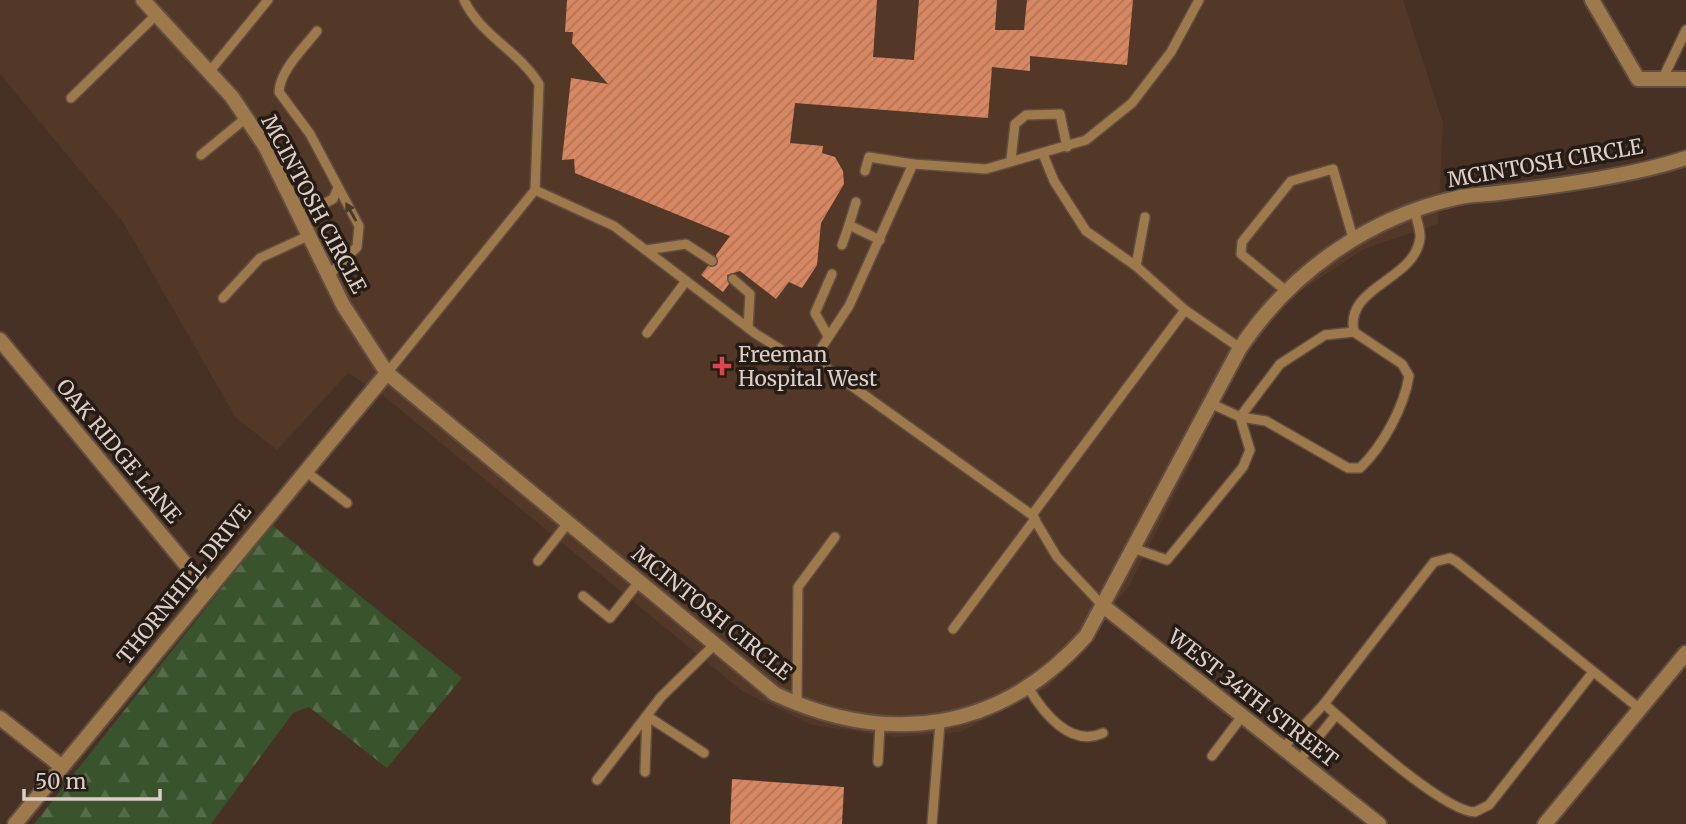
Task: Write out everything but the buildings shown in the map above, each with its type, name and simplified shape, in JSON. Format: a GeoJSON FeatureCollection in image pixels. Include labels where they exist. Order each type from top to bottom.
{"type":"FeatureCollection","features":[{"type":"Feature","properties":{"kind":"street","name":"MCINTOSH CIRCLE"},"geometry":{"type":"LineString","coordinates":[[143,0],[210,71],[265,146],[343,305],[387,373],[775,694],[844,720],[880,725],[940,723],[985,710],[1043,679],[1072,652],[1086,636],[1240,348],[1285,290],[1353,238],[1458,197],[1617,174],[1686,158]]}},
{"type":"Feature","properties":{"kind":"street"},"geometry":{"type":"LineString","coordinates":[[1591,0],[1638,79],[1686,79]]}},
{"type":"Feature","properties":{"kind":"street","name":"OAK RIDGE LANE"},"geometry":{"type":"LineString","coordinates":[[0,340],[207,590]]}},
{"type":"Feature","properties":{"kind":"street","name":"THORNHILL DRIVE"},"geometry":{"type":"LineString","coordinates":[[15,824],[304,470],[387,373]]}},
{"type":"Feature","properties":{"kind":"street","name":"WEST 34TH STREET"},"geometry":{"type":"LineString","coordinates":[[1102,605],[1378,824]]}},
{"type":"Feature","properties":{"kind":"street"},"geometry":{"type":"LineString","coordinates":[[1545,824],[1686,653]]}},
{"type":"Feature","properties":{"kind":"street"},"geometry":{"type":"LineString","coordinates":[[0,718],[61,766]]}},
{"type":"Feature","properties":{"kind":"lane"},"geometry":{"type":"LineString","coordinates":[[387,373],[535,190],[539,84],[530,70],[479,26],[464,0]]}},
{"type":"Feature","properties":{"kind":"lane"},"geometry":{"type":"LineString","coordinates":[[865,171],[869,157],[913,164],[986,169],[1011,159],[1043,154],[1086,139],[1132,103],[1171,52],[1199,0]]}},
{"type":"Feature","properties":{"kind":"lane"},"geometry":{"type":"LineString","coordinates":[[210,71],[263,2]]}},
{"type":"Feature","properties":{"kind":"lane"},"geometry":{"type":"LineString","coordinates":[[71,98],[156,14]]}},
{"type":"Feature","properties":{"kind":"lane"},"geometry":{"type":"LineString","coordinates":[[317,30],[286,72],[279,84],[279,92],[310,134],[359,226],[357,247],[330,274]]}},
{"type":"Feature","properties":{"kind":"lane"},"geometry":{"type":"LineString","coordinates":[[1663,78],[1686,30]]}},
{"type":"Feature","properties":{"kind":"lane"},"geometry":{"type":"LineString","coordinates":[[1011,159],[1015,124],[1026,116],[1060,114],[1067,147]]}},
{"type":"Feature","properties":{"kind":"lane"},"geometry":{"type":"LineString","coordinates":[[201,155],[246,118]]}},
{"type":"Feature","properties":{"kind":"lane"},"geometry":{"type":"LineString","coordinates":[[1043,154],[1054,181],[1086,231],[1136,266],[1185,310],[1240,348]]}},
{"type":"Feature","properties":{"kind":"lane"},"geometry":{"type":"LineString","coordinates":[[814,359],[849,306],[913,164]]}},
{"type":"Feature","properties":{"kind":"lane"},"geometry":{"type":"LineString","coordinates":[[1285,290],[1241,254],[1242,242],[1291,181],[1332,169],[1353,238]]}},
{"type":"Feature","properties":{"kind":"lane"},"geometry":{"type":"LineString","coordinates":[[301,216],[333,198],[338,188]]}},
{"type":"Feature","properties":{"kind":"lane"},"geometry":{"type":"LineString","coordinates":[[535,190],[614,226],[748,328],[793,357],[814,359],[1034,517],[1057,557],[1102,605]]}},
{"type":"Feature","properties":{"kind":"lane"},"geometry":{"type":"LineString","coordinates":[[842,245],[856,202]]}},
{"type":"Feature","properties":{"kind":"lane"},"geometry":{"type":"LineString","coordinates":[[1354,332],[1352,319],[1357,305],[1414,255],[1420,238],[1415,212]]}},
{"type":"Feature","properties":{"kind":"lane"},"geometry":{"type":"LineString","coordinates":[[1136,266],[1145,218]]}},
{"type":"Feature","properties":{"kind":"lane"},"geometry":{"type":"LineString","coordinates":[[849,225],[880,240]]}},
{"type":"Feature","properties":{"kind":"lane"},"geometry":{"type":"LineString","coordinates":[[223,298],[260,258],[310,235]]}},
{"type":"Feature","properties":{"kind":"lane"},"geometry":{"type":"LineString","coordinates":[[646,250],[686,244],[712,261]]}},
{"type":"Feature","properties":{"kind":"lane"},"geometry":{"type":"LineString","coordinates":[[828,336],[815,313],[832,274]]}},
{"type":"Feature","properties":{"kind":"lane"},"geometry":{"type":"LineString","coordinates":[[733,279],[750,294],[748,328]]}},
{"type":"Feature","properties":{"kind":"lane"},"geometry":{"type":"LineString","coordinates":[[647,332],[686,281]]}},
{"type":"Feature","properties":{"kind":"lane"},"geometry":{"type":"LineString","coordinates":[[953,629],[1185,310]]}},
{"type":"Feature","properties":{"kind":"lane"},"geometry":{"type":"LineString","coordinates":[[1210,403],[1240,417],[1266,421],[1348,468],[1360,468],[1371,457],[1406,393],[1409,376],[1402,364],[1354,332],[1325,335],[1280,364],[1240,417]]}},
{"type":"Feature","properties":{"kind":"lane"},"geometry":{"type":"LineString","coordinates":[[1133,548],[1167,560],[1178,551],[1243,467],[1250,450],[1240,417]]}},
{"type":"Feature","properties":{"kind":"lane"},"geometry":{"type":"LineString","coordinates":[[304,470],[347,503]]}},
{"type":"Feature","properties":{"kind":"lane"},"geometry":{"type":"LineString","coordinates":[[538,561],[568,523]]}},
{"type":"Feature","properties":{"kind":"lane"},"geometry":{"type":"LineString","coordinates":[[797,704],[798,587],[835,537]]}},
{"type":"Feature","properties":{"kind":"lane"},"geometry":{"type":"LineString","coordinates":[[1283,748],[1324,704],[1434,562],[1443,558],[1457,562],[1640,709]]}},
{"type":"Feature","properties":{"kind":"lane"},"geometry":{"type":"LineString","coordinates":[[583,596],[610,618],[639,582]]}},
{"type":"Feature","properties":{"kind":"lane"},"geometry":{"type":"LineString","coordinates":[[597,780],[682,675],[714,645]]}},
{"type":"Feature","properties":{"kind":"lane"},"geometry":{"type":"LineString","coordinates":[[1324,704],[1455,807],[1475,812],[1489,805],[1594,672]]}},
{"type":"Feature","properties":{"kind":"lane"},"geometry":{"type":"LineString","coordinates":[[1028,687],[1039,706],[1068,732],[1083,738],[1103,733]]}},
{"type":"Feature","properties":{"kind":"lane"},"geometry":{"type":"LineString","coordinates":[[1212,755],[1243,715]]}},
{"type":"Feature","properties":{"kind":"lane"},"geometry":{"type":"LineString","coordinates":[[1299,761],[1336,715]]}},
{"type":"Feature","properties":{"kind":"lane"},"geometry":{"type":"LineString","coordinates":[[647,716],[704,753]]}},
{"type":"Feature","properties":{"kind":"lane"},"geometry":{"type":"LineString","coordinates":[[645,772],[647,716]]}},
{"type":"Feature","properties":{"kind":"lane"},"geometry":{"type":"LineString","coordinates":[[932,824],[940,723]]}},
{"type":"Feature","properties":{"kind":"lane"},"geometry":{"type":"LineString","coordinates":[[878,762],[880,725]]}},
{"type":"Feature","properties":{"kind":"shaded area","name":"Freeman Hospital West"},"geometry":{"type":"Polygon","coordinates":[[[0,0],[1403,0],[1443,123],[1438,224],[1364,249],[1290,298],[1242,360],[1129,586],[1049,687],[960,732],[897,737],[812,725],[742,691],[380,393],[348,373],[277,450],[236,418],[123,222],[0,74],[0,0]]]}},
{"type":"Feature","properties":{"kind":"green space"},"geometry":{"type":"Polygon","coordinates":[[[272,525],[462,678],[387,768],[309,707],[293,713],[211,824],[34,824],[272,525]]]}},
{"type":"Feature","properties":{"kind":"place","name":"Freeman Hospital West"},"geometry":{"type":"Point","coordinates":[722,366]}}]}
